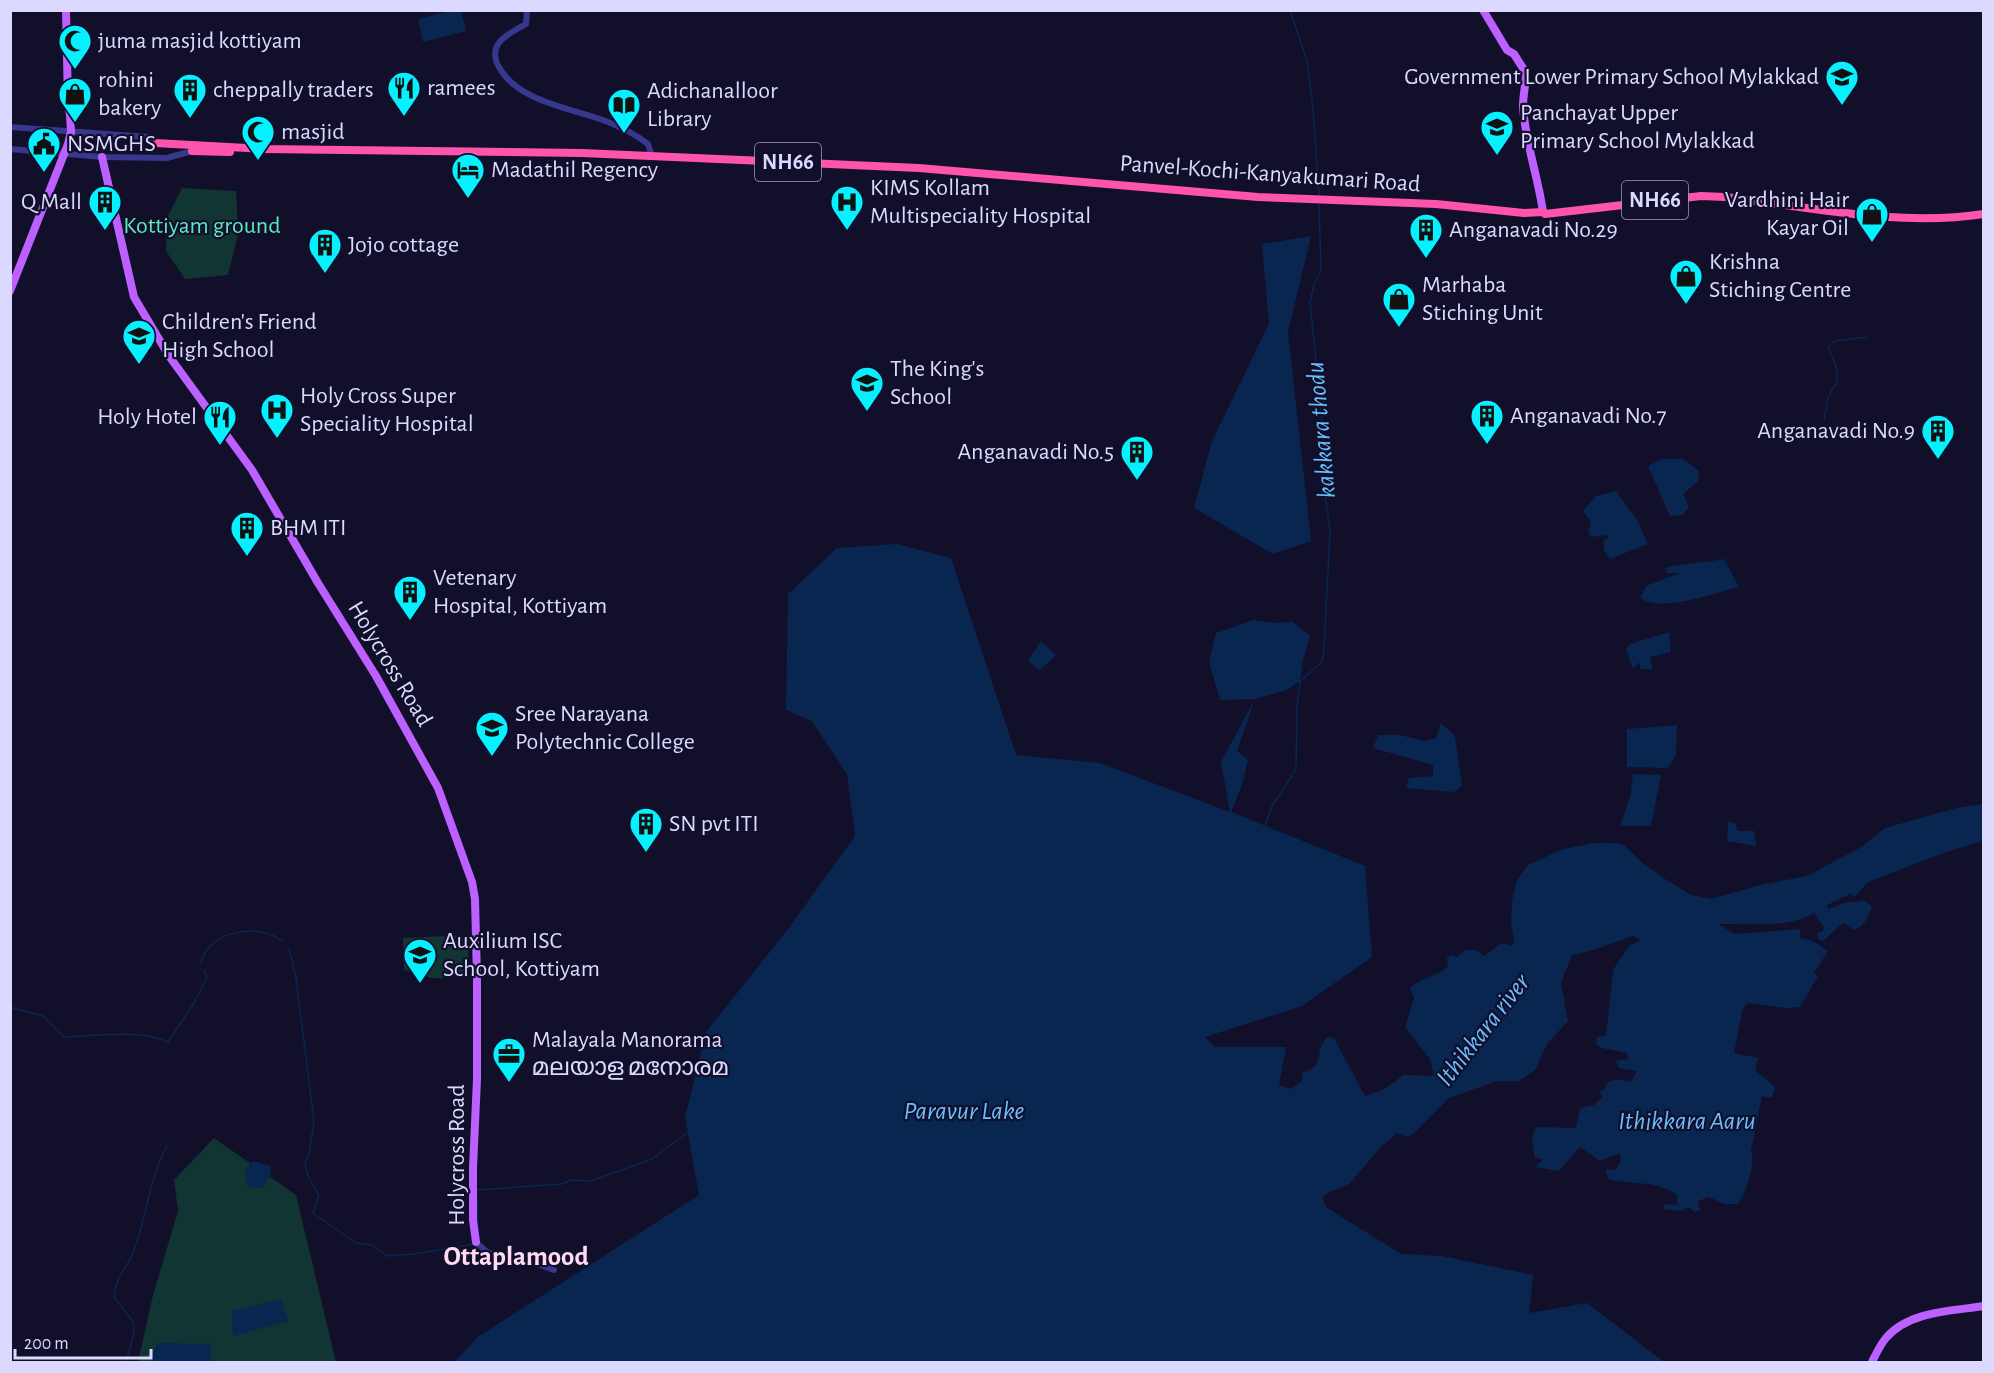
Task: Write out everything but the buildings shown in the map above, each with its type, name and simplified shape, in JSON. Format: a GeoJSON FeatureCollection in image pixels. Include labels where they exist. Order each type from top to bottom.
{"type":"FeatureCollection","features":[{"type":"Feature","properties":{"kind":"highway","name":"NH66"},"geometry":{"type":"LineString","coordinates":[[155,143],[263,149]]}},
{"type":"Feature","properties":{"kind":"highway","name":"Panvel-Kochi-Kanyakumari Road"},"geometry":{"type":"LineString","coordinates":[[263,149],[582,153],[926,168],[1246,196],[1436,204],[1524,213],[1543,212],[1545,214],[1701,196],[1881,216],[1941,217],[1983,214]]}},
{"type":"Feature","properties":{"kind":"highway","name":"NH66"},"geometry":{"type":"LineString","coordinates":[[192,151],[233,152],[263,149]]}},
{"type":"Feature","properties":{"kind":"main road"},"geometry":{"type":"LineString","coordinates":[[10,291],[66,150],[70,115],[66,10]]}},
{"type":"Feature","properties":{"kind":"main road"},"geometry":{"type":"LineString","coordinates":[[1483,10],[1507,50],[1514,54],[1526,73],[1523,95],[1524,117],[1543,212]]}},
{"type":"Feature","properties":{"kind":"main road","name":"Holycross Road"},"geometry":{"type":"LineString","coordinates":[[102,157],[134,297],[169,356],[252,470],[376,676],[438,788],[472,882],[475,899],[477,979],[473,1220],[478,1244]]}},
{"type":"Feature","properties":{"kind":"main road"},"geometry":{"type":"LineString","coordinates":[[1872,1362],[1883,1341],[1899,1327],[1926,1315],[1983,1306]]}},
{"type":"Feature","properties":{"kind":"street"},"geometry":{"type":"LineString","coordinates":[[527,10],[526,24],[506,36],[494,50],[497,63],[506,79],[533,97],[605,121],[633,134],[648,144],[652,156]]}},
{"type":"Feature","properties":{"kind":"street"},"geometry":{"type":"LineString","coordinates":[[10,128],[149,137],[155,143]]}},
{"type":"Feature","properties":{"kind":"street"},"geometry":{"type":"LineString","coordinates":[[10,149],[66,150],[102,157],[167,158],[192,151]]}},
{"type":"Feature","properties":{"kind":"street"},"geometry":{"type":"LineString","coordinates":[[478,1244],[488,1253],[527,1260],[554,1270]]}},
{"type":"Feature","properties":{"kind":"green space","name":"Kottiyam ground"},"geometry":{"type":"Polygon","coordinates":[[[182,188],[236,191],[238,234],[228,275],[185,279],[166,251],[167,218],[182,188]]]}},
{"type":"Feature","properties":{"kind":"green space"},"geometry":{"type":"Polygon","coordinates":[[[468,935],[469,977],[455,975],[431,978],[404,970],[403,938],[468,935]]]}},
{"type":"Feature","properties":{"kind":"green space"},"geometry":{"type":"Polygon","coordinates":[[[214,1138],[296,1195],[336,1362],[138,1362],[153,1295],[178,1211],[174,1180],[214,1138]]]}},
{"type":"Feature","properties":{"kind":"water"},"geometry":{"type":"Polygon","coordinates":[[[454,10],[461,11],[466,31],[423,42],[418,19],[454,10]]]}},
{"type":"Feature","properties":{"kind":"water"},"geometry":{"type":"Polygon","coordinates":[[[1311,236],[1288,332],[1311,541],[1273,554],[1194,508],[1212,441],[1269,324],[1262,244],[1311,236]]]}},
{"type":"Feature","properties":{"kind":"water"},"geometry":{"type":"Polygon","coordinates":[[[1663,459],[1683,459],[1699,471],[1698,481],[1683,494],[1689,507],[1682,515],[1670,516],[1648,466],[1663,459]]]}},
{"type":"Feature","properties":{"kind":"water"},"geometry":{"type":"Polygon","coordinates":[[[1616,491],[1637,520],[1648,544],[1610,559],[1604,551],[1604,540],[1609,538],[1607,535],[1591,537],[1588,531],[1591,522],[1583,511],[1596,496],[1616,491]]]}},
{"type":"Feature","properties":{"kind":"water","name":"Paravur Lake"},"geometry":{"type":"Polygon","coordinates":[[[897,544],[951,558],[1016,755],[1100,763],[1230,812],[1221,762],[1255,699],[1237,751],[1248,760],[1242,785],[1231,812],[1365,866],[1372,957],[1302,1006],[1205,1037],[1215,1047],[1286,1047],[1279,1085],[1291,1089],[1302,1081],[1302,1073],[1310,1070],[1317,1062],[1327,1037],[1334,1038],[1365,1096],[1386,1088],[1403,1075],[1434,1076],[1430,1059],[1405,1027],[1414,998],[1410,988],[1448,967],[1447,957],[1453,955],[1457,957],[1465,950],[1476,950],[1484,956],[1502,943],[1512,946],[1514,941],[1511,923],[1512,901],[1517,880],[1528,865],[1560,850],[1593,843],[1624,845],[1644,864],[1665,879],[1691,895],[1711,899],[1760,885],[1807,876],[1863,846],[1885,828],[1957,808],[1983,804],[1983,841],[1946,852],[1868,882],[1853,898],[1852,893],[1827,905],[1828,909],[1843,903],[1864,900],[1872,907],[1861,926],[1854,930],[1843,923],[1823,941],[1818,939],[1817,933],[1823,931],[1824,927],[1814,913],[1780,923],[1719,924],[1734,934],[1800,929],[1800,938],[1811,940],[1828,951],[1814,973],[1818,976],[1800,1007],[1785,1008],[1747,1003],[1742,1012],[1734,1053],[1758,1058],[1755,1070],[1775,1087],[1772,1098],[1762,1096],[1751,1150],[1751,1170],[1738,1204],[1724,1204],[1709,1197],[1698,1201],[1700,1210],[1695,1212],[1688,1207],[1680,1211],[1663,1209],[1665,1204],[1677,1205],[1677,1195],[1652,1185],[1608,1179],[1606,1171],[1615,1170],[1621,1161],[1620,1153],[1600,1161],[1580,1147],[1559,1171],[1536,1167],[1543,1159],[1535,1158],[1532,1137],[1536,1127],[1576,1128],[1580,1108],[1594,1105],[1603,1097],[1599,1092],[1604,1090],[1607,1083],[1616,1079],[1631,1082],[1637,1071],[1619,1068],[1616,1061],[1628,1059],[1627,1053],[1602,1048],[1596,1044],[1597,1037],[1606,1036],[1613,970],[1629,946],[1641,940],[1633,936],[1572,955],[1561,983],[1568,1021],[1547,1044],[1535,1070],[1519,1081],[1497,1081],[1449,1098],[1414,1133],[1407,1137],[1397,1133],[1382,1146],[1349,1184],[1323,1197],[1326,1207],[1401,1254],[1442,1256],[1533,1275],[1529,1313],[1587,1303],[1664,1362],[454,1362],[479,1336],[699,1195],[685,1118],[706,1032],[788,929],[855,836],[847,774],[812,721],[786,710],[788,594],[837,548],[897,544]]]}},
{"type":"Feature","properties":{"kind":"water"},"geometry":{"type":"Polygon","coordinates":[[[1724,559],[1739,587],[1675,603],[1650,602],[1640,598],[1646,586],[1680,573],[1667,573],[1664,568],[1724,559]]]}},
{"type":"Feature","properties":{"kind":"water"},"geometry":{"type":"Polygon","coordinates":[[[1253,620],[1275,623],[1293,622],[1310,636],[1300,681],[1287,690],[1255,699],[1220,700],[1209,662],[1216,633],[1253,620]]]}},
{"type":"Feature","properties":{"kind":"water"},"geometry":{"type":"Polygon","coordinates":[[[1669,632],[1671,652],[1650,657],[1653,669],[1641,669],[1639,662],[1633,669],[1626,649],[1630,644],[1669,632]]]}},
{"type":"Feature","properties":{"kind":"water"},"geometry":{"type":"Polygon","coordinates":[[[1041,641],[1056,655],[1040,670],[1028,660],[1041,641]]]}},
{"type":"Feature","properties":{"kind":"water"},"geometry":{"type":"Polygon","coordinates":[[[1441,723],[1455,736],[1462,786],[1454,792],[1406,788],[1409,778],[1433,776],[1433,765],[1373,748],[1378,735],[1399,735],[1426,741],[1436,738],[1441,723]]]}},
{"type":"Feature","properties":{"kind":"water"},"geometry":{"type":"Polygon","coordinates":[[[1677,725],[1676,755],[1668,768],[1627,767],[1627,729],[1677,725]]]}},
{"type":"Feature","properties":{"kind":"water"},"geometry":{"type":"Polygon","coordinates":[[[1633,774],[1661,775],[1651,826],[1620,826],[1630,797],[1633,774]]]}},
{"type":"Feature","properties":{"kind":"water"},"geometry":{"type":"Polygon","coordinates":[[[1728,822],[1735,823],[1738,831],[1754,831],[1756,846],[1727,841],[1728,822]]]}},
{"type":"Feature","properties":{"kind":"water"},"geometry":{"type":"Polygon","coordinates":[[[253,1161],[270,1166],[271,1175],[262,1188],[247,1187],[245,1170],[253,1161]]]}},
{"type":"Feature","properties":{"kind":"water"},"geometry":{"type":"Polygon","coordinates":[[[281,1299],[288,1321],[233,1336],[232,1311],[281,1299]]]}},
{"type":"Feature","properties":{"kind":"water"},"geometry":{"type":"Polygon","coordinates":[[[157,1343],[211,1344],[211,1362],[150,1362],[157,1343]]]}},
{"type":"Feature","properties":{"kind":"waterway","name":"kakkara thodu"},"geometry":{"type":"LineString","coordinates":[[1290,10],[1307,61],[1319,195]]}},
{"type":"Feature","properties":{"kind":"waterway","name":"kakkara thodu"},"geometry":{"type":"LineString","coordinates":[[1265,826],[1272,806],[1296,769],[1297,706],[1300,681],[1322,662],[1324,649],[1330,531],[1324,489],[1322,421],[1310,302],[1314,284],[1321,271],[1319,203]]}},
{"type":"Feature","properties":{"kind":"waterway"},"geometry":{"type":"LineString","coordinates":[[1824,421],[1828,397],[1837,381],[1837,369],[1828,346],[1835,341],[1866,337]]}},
{"type":"Feature","properties":{"kind":"waterway"},"geometry":{"type":"LineString","coordinates":[[201,963],[205,952],[213,943],[235,933],[260,932],[282,941]]}},
{"type":"Feature","properties":{"kind":"waterway"},"geometry":{"type":"LineString","coordinates":[[289,948],[296,978],[314,1121],[309,1153],[305,1163],[308,1176],[319,1196],[313,1213],[356,1243],[372,1245],[387,1256],[475,1244]]}},
{"type":"Feature","properties":{"kind":"waterway"},"geometry":{"type":"LineString","coordinates":[[10,1007],[43,1016],[64,1037],[131,1034],[168,1042],[193,1005],[207,978],[204,970]]}},
{"type":"Feature","properties":{"kind":"waterway"},"geometry":{"type":"LineString","coordinates":[[476,1190],[562,1184],[572,1180],[591,1181],[652,1159],[688,1132]]}},
{"type":"Feature","properties":{"kind":"waterway"},"geometry":{"type":"LineString","coordinates":[[126,1362],[134,1332],[134,1323],[114,1297],[115,1289],[134,1250],[156,1171],[167,1146]]}},
{"type":"Feature","properties":{"kind":"waterway"},"geometry":{"type":"LineString","coordinates":[[477,1198],[478,1229]]}},
{"type":"Feature","properties":{"kind":"place","name":"juma masjid kottiyam"},"geometry":{"type":"Point","coordinates":[75,70]}},
{"type":"Feature","properties":{"kind":"place","name":"Government Lower Primary School Mylakkad"},"geometry":{"type":"Point","coordinates":[1842,106]}},
{"type":"Feature","properties":{"kind":"place","name":"ramees"},"geometry":{"type":"Point","coordinates":[404,117]}},
{"type":"Feature","properties":{"kind":"place","name":"cheppally traders"},"geometry":{"type":"Point","coordinates":[190,119]}},
{"type":"Feature","properties":{"kind":"place","name":"rohini bakery"},"geometry":{"type":"Point","coordinates":[75,123]}},
{"type":"Feature","properties":{"kind":"place","name":"Adichanalloor Library"},"geometry":{"type":"Point","coordinates":[624,134]}},
{"type":"Feature","properties":{"kind":"place","name":"Panchayat Upper Primary School Mylakkad"},"geometry":{"type":"Point","coordinates":[1497,156]}},
{"type":"Feature","properties":{"kind":"place","name":"masjid"},"geometry":{"type":"Point","coordinates":[258,161]}},
{"type":"Feature","properties":{"kind":"place","name":"NSMGHS"},"geometry":{"type":"Point","coordinates":[44,173]}},
{"type":"Feature","properties":{"kind":"place","name":"Madathil Regency"},"geometry":{"type":"Point","coordinates":[468,199]}},
{"type":"Feature","properties":{"kind":"place","name":"Q Mall"},"geometry":{"type":"Point","coordinates":[105,231]}},
{"type":"Feature","properties":{"kind":"place","name":"KIMS Kollam Multispeciality Hospital"},"geometry":{"type":"Point","coordinates":[847,231]}},
{"type":"Feature","properties":{"kind":"place","name":"Vardhini Hair Kayar Oil"},"geometry":{"type":"Point","coordinates":[1872,243]}},
{"type":"Feature","properties":{"kind":"place","name":"Anganavadi No.29"},"geometry":{"type":"Point","coordinates":[1426,259]}},
{"type":"Feature","properties":{"kind":"place","name":"Jojo cottage"},"geometry":{"type":"Point","coordinates":[325,274]}},
{"type":"Feature","properties":{"kind":"place","name":"Krishna Stiching Centre"},"geometry":{"type":"Point","coordinates":[1686,305]}},
{"type":"Feature","properties":{"kind":"place","name":"Marhaba Stiching Unit"},"geometry":{"type":"Point","coordinates":[1399,328]}},
{"type":"Feature","properties":{"kind":"place","name":"Children's Friend High School"},"geometry":{"type":"Point","coordinates":[139,365]}},
{"type":"Feature","properties":{"kind":"place","name":"The King's School"},"geometry":{"type":"Point","coordinates":[867,412]}},
{"type":"Feature","properties":{"kind":"place","name":"Holy Cross Super Speciality Hospital"},"geometry":{"type":"Point","coordinates":[277,439]}},
{"type":"Feature","properties":{"kind":"place","name":"Anganavadi No.7"},"geometry":{"type":"Point","coordinates":[1487,445]}},
{"type":"Feature","properties":{"kind":"place","name":"Holy Hotel"},"geometry":{"type":"Point","coordinates":[220,446]}},
{"type":"Feature","properties":{"kind":"place","name":"Anganavadi No.9"},"geometry":{"type":"Point","coordinates":[1938,460]}},
{"type":"Feature","properties":{"kind":"place","name":"Anganavadi No.5"},"geometry":{"type":"Point","coordinates":[1137,481]}},
{"type":"Feature","properties":{"kind":"place","name":"BHM ITI"},"geometry":{"type":"Point","coordinates":[247,557]}},
{"type":"Feature","properties":{"kind":"place","name":"Vetenary Hospital, Kottiyam"},"geometry":{"type":"Point","coordinates":[410,621]}},
{"type":"Feature","properties":{"kind":"place","name":"Sree Narayana Polytechnic College"},"geometry":{"type":"Point","coordinates":[492,757]}},
{"type":"Feature","properties":{"kind":"place","name":"SN pvt ITI"},"geometry":{"type":"Point","coordinates":[646,853]}},
{"type":"Feature","properties":{"kind":"place","name":"Auxilium ISC School, Kottiyam"},"geometry":{"type":"Point","coordinates":[420,984]}},
{"type":"Feature","properties":{"kind":"place","name":"Malayala Manorama മലയാള മനോരമ"},"geometry":{"type":"Point","coordinates":[509,1083]}},
{"type":"Feature","properties":{"kind":"district","name":"Ottaplamood"},"geometry":{"type":"Point","coordinates":[516,1256]}},
{"type":"Feature","properties":{"kind":"water label","name":"Ithikkara river"},"geometry":{"type":"Point","coordinates":[1483,1030]}},
{"type":"Feature","properties":{"kind":"water label","name":"Ithikkara Aaru"},"geometry":{"type":"Point","coordinates":[1687,1121]}}]}
